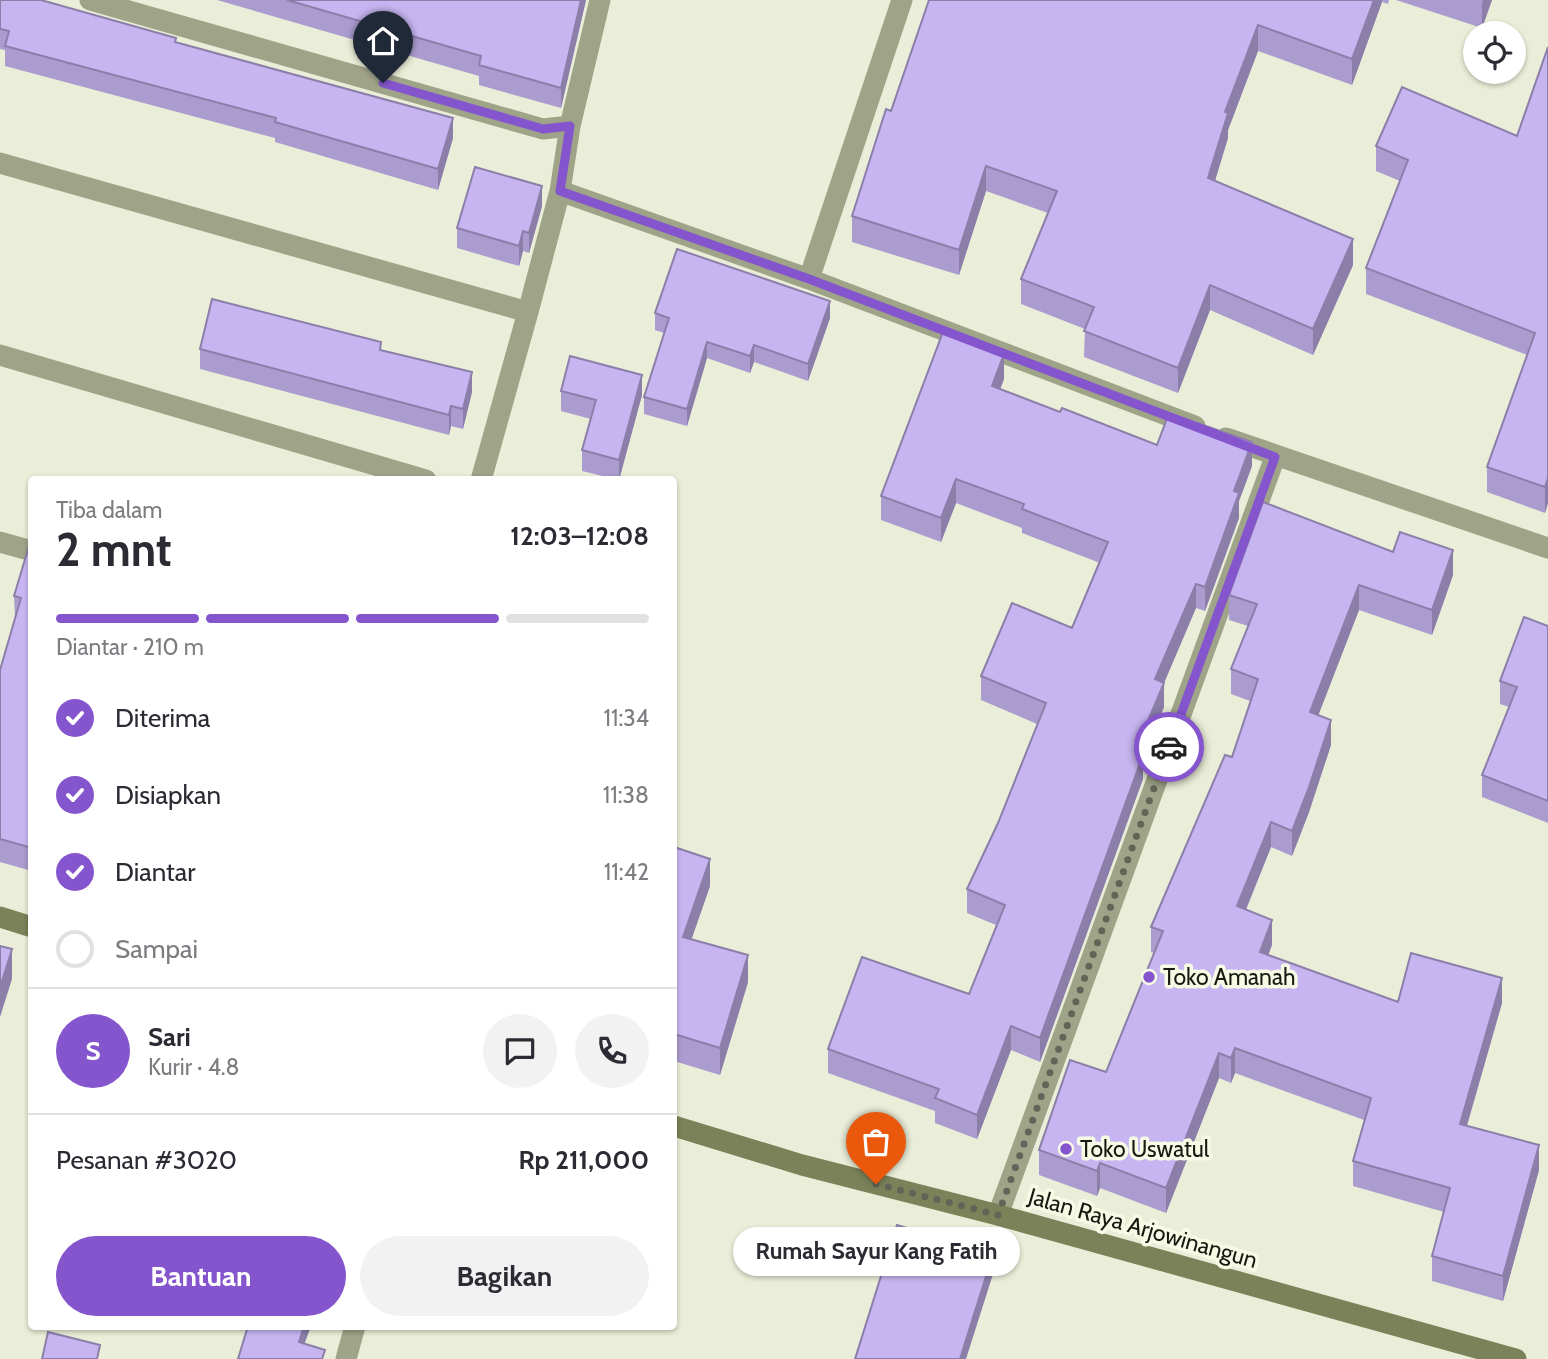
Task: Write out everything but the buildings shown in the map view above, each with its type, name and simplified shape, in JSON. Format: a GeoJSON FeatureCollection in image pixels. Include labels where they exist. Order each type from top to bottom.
{"type":"FeatureCollection","features":[{"type":"Feature","properties":{"kind":"main road"},"geometry":{"type":"LineString","coordinates":[[0,917],[28,926]]}},
{"type":"Feature","properties":{"kind":"main road","name":"Jalan Raya Arjowinangun"},"geometry":{"type":"LineString","coordinates":[[677,1127],[802,1165],[998,1215],[1516,1359]]}},
{"type":"Feature","properties":{"kind":"street"},"geometry":{"type":"LineString","coordinates":[[90,0],[543,129],[570,126]]}},
{"type":"Feature","properties":{"kind":"street"},"geometry":{"type":"LineString","coordinates":[[482,476],[560,191],[570,126],[600,0]]}},
{"type":"Feature","properties":{"kind":"street"},"geometry":{"type":"LineString","coordinates":[[809,279],[902,0]]}},
{"type":"Feature","properties":{"kind":"street"},"geometry":{"type":"LineString","coordinates":[[0,163],[528,312]]}},
{"type":"Feature","properties":{"kind":"street"},"geometry":{"type":"LineString","coordinates":[[560,191],[809,279],[1275,457],[1548,548]]}},
{"type":"Feature","properties":{"kind":"street"},"geometry":{"type":"LineString","coordinates":[[0,355],[412,476]]}},
{"type":"Feature","properties":{"kind":"street"},"geometry":{"type":"LineString","coordinates":[[998,1215],[1275,457]]}},
{"type":"Feature","properties":{"kind":"street"},"geometry":{"type":"LineString","coordinates":[[0,542],[28,550]]}},
{"type":"Feature","properties":{"kind":"street"},"geometry":{"type":"LineString","coordinates":[[346,1359],[354,1330]]}},
{"type":"Feature","properties":{"kind":"way so far"},"geometry":{"type":"LineString","coordinates":[[876,1184],[998,1215],[1169,747]]}},
{"type":"Feature","properties":{"kind":"place","name":"Toko Amanah"},"geometry":{"type":"Point","coordinates":[1149,977]}},
{"type":"Feature","properties":{"kind":"place","name":"Toko Uswatul"},"geometry":{"type":"Point","coordinates":[1066,1149]}},
{"type":"Feature","properties":{"kind":"place","name":"Rumah Sayur Kang Fatih"},"geometry":{"type":"Point","coordinates":[876,1184]}},
{"type":"Feature","properties":{"kind":"route"},"geometry":{"type":"LineString","coordinates":[[383,83],[543,129],[570,126],[560,191],[809,279],[1275,457],[1169,747]]}}]}
